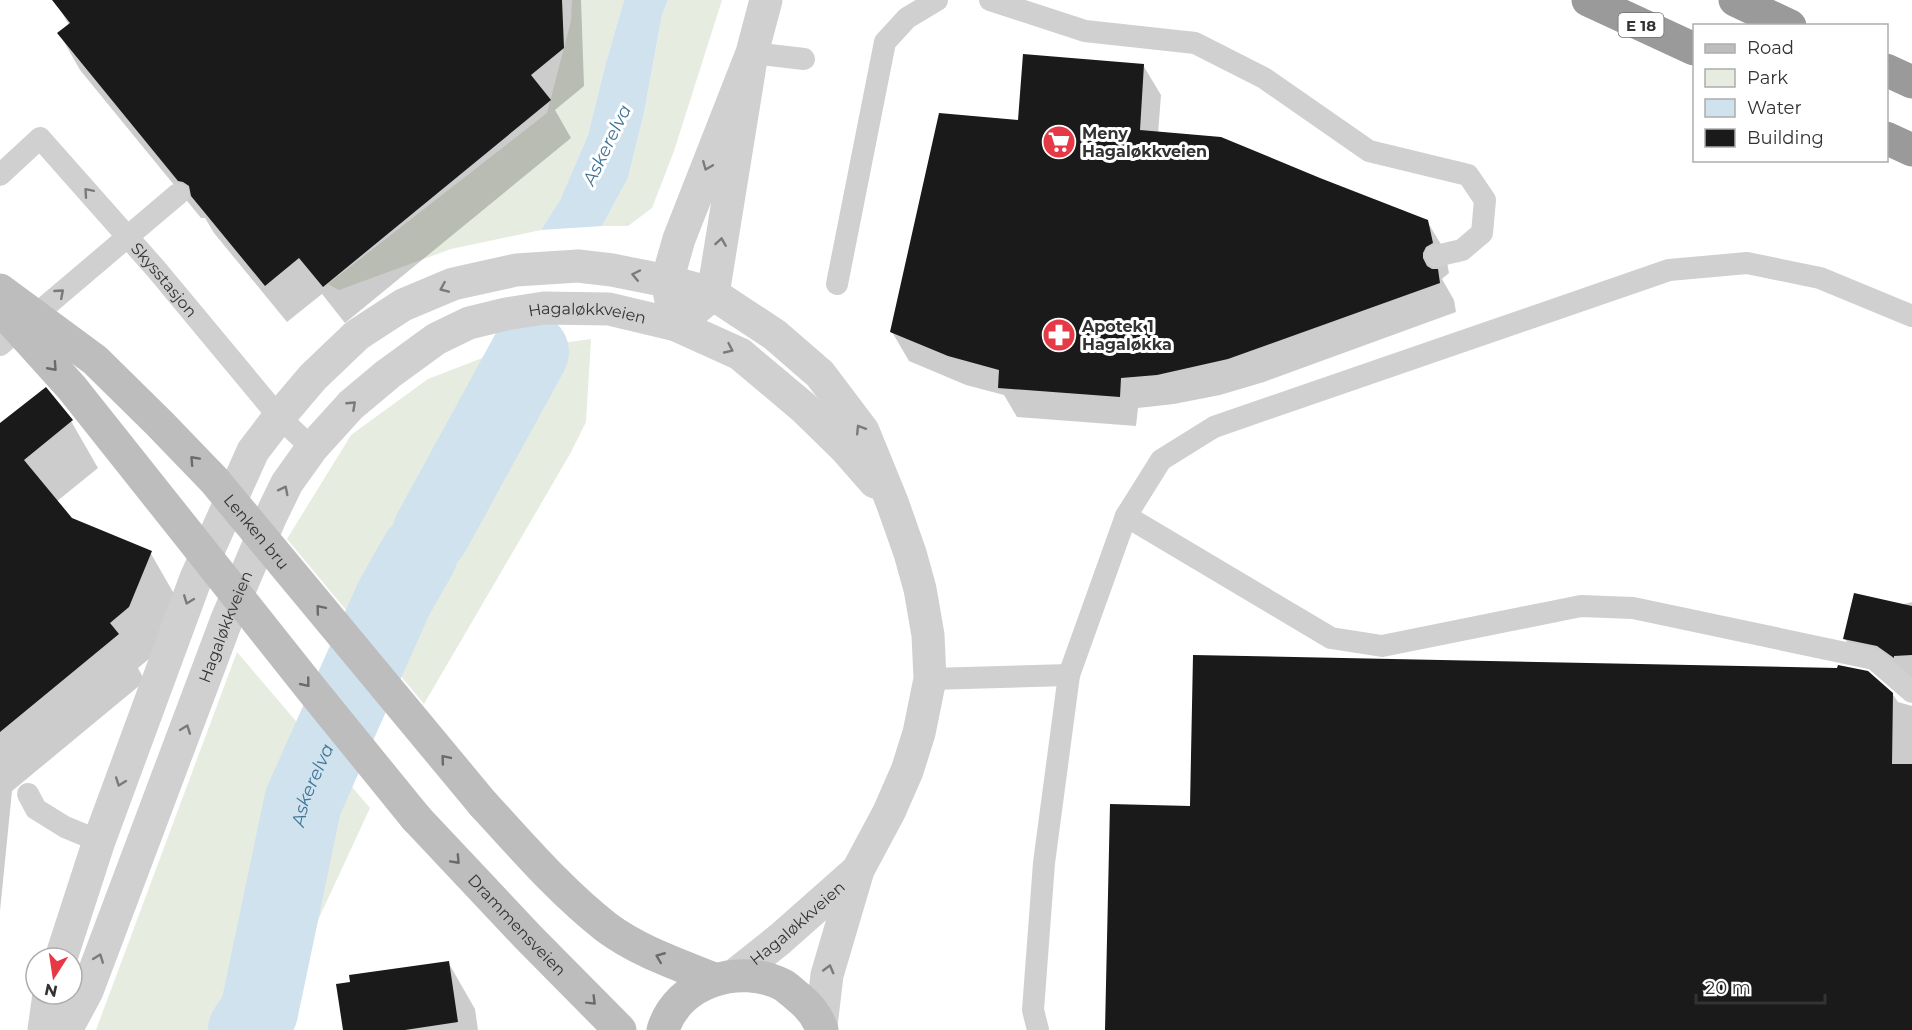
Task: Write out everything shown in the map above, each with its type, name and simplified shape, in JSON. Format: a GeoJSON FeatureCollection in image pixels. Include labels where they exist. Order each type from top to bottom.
{"type":"FeatureCollection","features":[{"type":"Feature","properties":{"kind":"highway","name":"E 18"},"geometry":{"type":"LineString","coordinates":[[1588,0],[1693,48]]}},
{"type":"Feature","properties":{"kind":"highway"},"geometry":{"type":"LineString","coordinates":[[1735,0],[1786,24]]}},
{"type":"Feature","properties":{"kind":"highway"},"geometry":{"type":"LineString","coordinates":[[1888,70],[1912,82]]}},
{"type":"Feature","properties":{"kind":"highway"},"geometry":{"type":"LineString","coordinates":[[1888,138],[1912,150]]}},
{"type":"Feature","properties":{"kind":"main road","name":"Lenken bru"},"geometry":{"type":"LineString","coordinates":[[0,290],[94,360],[213,480],[483,804],[558,885],[608,928],[648,952],[724,977]]}},
{"type":"Feature","properties":{"kind":"main road","name":"Drammensveien"},"geometry":{"type":"LineString","coordinates":[[0,308],[72,388],[416,818],[528,937],[621,1030]]}},
{"type":"Feature","properties":{"kind":"main road"},"geometry":{"type":"LineString","coordinates":[[663,1030],[678,1004],[694,989],[724,977],[760,978],[783,985],[808,1005],[822,1028]]}},
{"type":"Feature","properties":{"kind":"street"},"geometry":{"type":"LineString","coordinates":[[752,53],[679,239],[667,281],[676,325],[713,294],[752,53],[766,0]]}},
{"type":"Feature","properties":{"kind":"street","name":"Hagaløkkveien"},"geometry":{"type":"LineString","coordinates":[[65,946],[99,841],[196,578],[253,452],[279,417],[313,377],[357,335],[403,305],[453,284],[516,270],[578,266],[667,281],[713,294],[775,334],[820,374],[863,431],[892,502],[920,589],[928,635],[930,679],[920,734],[890,812],[858,870],[826,975],[822,1028]]}},
{"type":"Feature","properties":{"kind":"street","name":"Hagaløkkveien"},"geometry":{"type":"LineString","coordinates":[[66,1030],[87,991],[227,619],[287,483],[312,448],[351,405],[436,339],[469,323],[544,308],[609,309],[676,325],[740,354],[803,407],[846,450],[892,502]]}},
{"type":"Feature","properties":{"kind":"street","name":"Hagaløkkveien"},"geometry":{"type":"LineString","coordinates":[[724,977],[780,939],[858,870]]}},
{"type":"Feature","properties":{"kind":"street"},"geometry":{"type":"LineString","coordinates":[[44,1030],[48,1006]]}},
{"type":"Feature","properties":{"kind":"lane"},"geometry":{"type":"LineString","coordinates":[[837,284],[885,42],[907,18],[937,0]]}},
{"type":"Feature","properties":{"kind":"lane"},"geometry":{"type":"LineString","coordinates":[[990,0],[1085,31],[1195,43],[1264,78],[1369,150],[1468,175],[1485,200],[1482,233],[1462,250],[1436,256]]}},
{"type":"Feature","properties":{"kind":"lane"},"geometry":{"type":"LineString","coordinates":[[752,53],[804,59]]}},
{"type":"Feature","properties":{"kind":"lane"},"geometry":{"type":"LineString","coordinates":[[0,175],[40,138],[126,236],[178,194]]}},
{"type":"Feature","properties":{"kind":"lane","name":"Skysstasjon"},"geometry":{"type":"LineString","coordinates":[[0,345],[126,236],[279,417],[312,448]]}},
{"type":"Feature","properties":{"kind":"lane"},"geometry":{"type":"LineString","coordinates":[[1038,1030],[1033,1010],[1044,863],[1069,675],[1126,516],[1161,460],[1214,427],[1669,270],[1746,263],[1820,278],[1912,316]]}},
{"type":"Feature","properties":{"kind":"lane"},"geometry":{"type":"LineString","coordinates":[[1126,516],[1330,638],[1382,646],[1581,606],[1633,608],[1874,659],[1912,692]]}},
{"type":"Feature","properties":{"kind":"lane"},"geometry":{"type":"LineString","coordinates":[[930,679],[1069,675]]}},
{"type":"Feature","properties":{"kind":"lane"},"geometry":{"type":"LineString","coordinates":[[28,794],[36,809],[65,827],[99,841]]}},
{"type":"Feature","properties":{"kind":"green space"},"geometry":{"type":"Polygon","coordinates":[[[572,0],[624,0],[588,135],[560,200],[541,230],[451,249],[339,290],[328,284],[547,113],[571,21],[572,0]]]}},
{"type":"Feature","properties":{"kind":"green space"},"geometry":{"type":"Polygon","coordinates":[[[668,0],[722,0],[674,151],[652,208],[628,226],[602,226],[628,178],[644,113],[662,15],[668,0]]]}},
{"type":"Feature","properties":{"kind":"green space"},"geometry":{"type":"Polygon","coordinates":[[[591,339],[586,422],[570,454],[424,704],[287,539],[351,435],[428,379],[498,352],[591,339]]]}},
{"type":"Feature","properties":{"kind":"green space"},"geometry":{"type":"Polygon","coordinates":[[[237,652],[370,808],[267,1030],[96,1030],[237,652]]]}},
{"type":"Feature","properties":{"kind":"water"},"geometry":{"type":"Polygon","coordinates":[[[624,0],[668,0],[662,15],[644,113],[628,178],[602,226],[541,230],[560,200],[588,135],[624,0]]]}},
{"type":"Feature","properties":{"kind":"building"},"geometry":{"type":"Polygon","coordinates":[[[52,0],[562,0],[564,48],[531,75],[551,100],[323,287],[299,258],[265,286],[191,196],[189,186],[178,181],[57,33],[70,23],[52,0]]]}},
{"type":"Feature","properties":{"kind":"building"},"geometry":{"type":"Polygon","coordinates":[[[1023,54],[1144,64],[1140,130],[1221,137],[1428,220],[1433,243],[1426,247],[1423,258],[1427,266],[1438,269],[1440,283],[1228,359],[1157,375],[1121,378],[1120,397],[998,388],[999,370],[948,356],[890,332],[939,113],[1018,120],[1023,54]]]}},
{"type":"Feature","properties":{"kind":"building"},"geometry":{"type":"Polygon","coordinates":[[[46,387],[73,420],[24,460],[72,518],[152,551],[129,607],[110,623],[119,634],[0,732],[0,423],[46,387]]]}},
{"type":"Feature","properties":{"kind":"building"},"geometry":{"type":"Polygon","coordinates":[[[1854,593],[1912,606],[1912,655],[1894,656],[1894,658],[1877,646],[1843,639],[1854,593]]]}},
{"type":"Feature","properties":{"kind":"building"},"geometry":{"type":"Polygon","coordinates":[[[1193,655],[1837,668],[1838,665],[1868,671],[1893,693],[1892,764],[1912,764],[1912,1030],[1105,1030],[1110,804],[1190,806],[1193,655]]]}},
{"type":"Feature","properties":{"kind":"building"},"geometry":{"type":"Polygon","coordinates":[[[449,961],[458,1022],[405,1030],[343,1030],[336,984],[350,982],[349,975],[449,961]]]}},
{"type":"Feature","properties":{"kind":"waterway","name":"Askerelva"},"geometry":{"type":"LineString","coordinates":[[431,533],[530,352]]}},
{"type":"Feature","properties":{"kind":"waterway","name":"Askerelva"},"geometry":{"type":"LineString","coordinates":[[247,1030],[259,1012],[303,802],[394,598],[419,554]]}},
{"type":"Feature","properties":{"kind":"place","name":"Meny Hagaløkkveien"},"geometry":{"type":"Point","coordinates":[1059,142]}},
{"type":"Feature","properties":{"kind":"place","name":"Apotek 1 Hagaløkka"},"geometry":{"type":"Point","coordinates":[1059,335]}}]}
